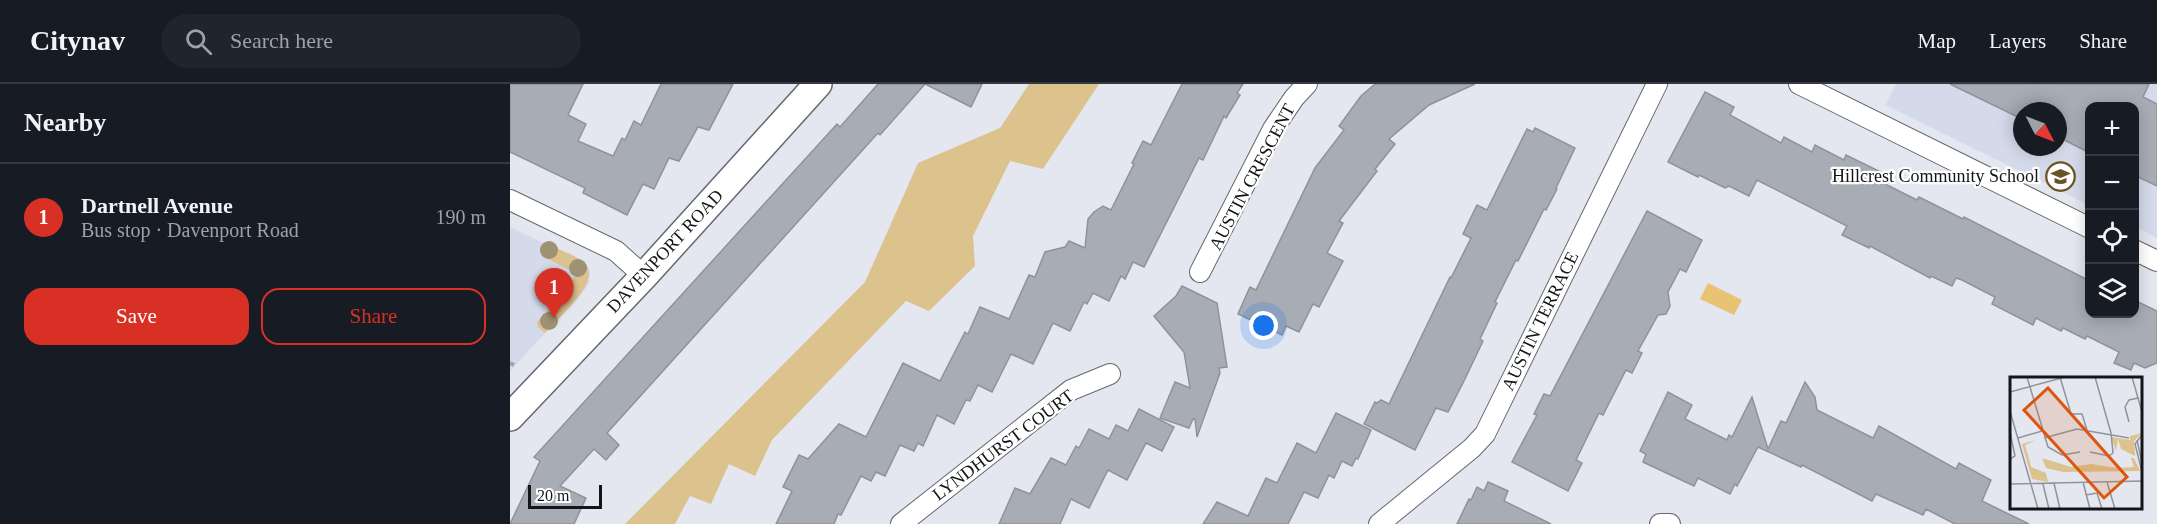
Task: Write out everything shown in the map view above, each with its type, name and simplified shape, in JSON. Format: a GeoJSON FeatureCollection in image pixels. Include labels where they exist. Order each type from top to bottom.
{"type":"FeatureCollection","features":[{"type":"Feature","properties":{"kind":"street","name":"DAVENPORT ROAD"},"geometry":{"type":"LineString","coordinates":[[510,417],[644,276],[818,84]]}},
{"type":"Feature","properties":{"kind":"street","name":"AUSTIN CRESCENT"},"geometry":{"type":"LineString","coordinates":[[1200,272],[1274,129],[1294,98],[1307,84]]}},
{"type":"Feature","properties":{"kind":"street","name":"AUSTIN TERRACE"},"geometry":{"type":"LineString","coordinates":[[1379,524],[1472,448],[1485,434],[1657,84]]}},
{"type":"Feature","properties":{"kind":"street"},"geometry":{"type":"LineString","coordinates":[[1799,84],[2085,226]]}},
{"type":"Feature","properties":{"kind":"street"},"geometry":{"type":"LineString","coordinates":[[510,200],[616,251],[644,276]]}},
{"type":"Feature","properties":{"kind":"street"},"geometry":{"type":"LineString","coordinates":[[2139,252],[2157,261]]}},
{"type":"Feature","properties":{"kind":"street","name":"LYNDHURST COURT"},"geometry":{"type":"LineString","coordinates":[[901,524],[1071,390],[1110,374]]}},
{"type":"Feature","properties":{"kind":"street"},"geometry":{"type":"LineString","coordinates":[[1660,524],[1670,524]]}},
{"type":"Feature","properties":{"kind":"path"},"geometry":{"type":"LineString","coordinates":[[510,363],[518,367]]}},
{"type":"Feature","properties":{"kind":"shaded area"},"geometry":{"type":"Polygon","coordinates":[[[1029,84],[1099,84],[1043,169],[1010,161],[973,236],[975,266],[929,311],[906,301],[772,440],[755,476],[729,464],[711,504],[690,496],[675,524],[625,524],[865,282],[918,163],[1000,128],[1029,84]]]}},
{"type":"Feature","properties":{"kind":"shaded area","name":"Hillcrest Community School"},"geometry":{"type":"Polygon","coordinates":[[[1896,84],[2157,84],[2157,238],[2139,229],[2139,102],[2085,102],[2085,203],[1885,105],[1896,84]]]}},
{"type":"Feature","properties":{"kind":"shaded area"},"geometry":{"type":"Polygon","coordinates":[[[510,227],[583,262],[589,268],[590,275],[589,283],[584,291],[510,371],[510,227]]]}},
{"type":"Feature","properties":{"kind":"shaded area"},"geometry":{"type":"Polygon","coordinates":[[[547,244],[576,257],[589,271],[584,289],[545,333],[538,327],[537,322],[566,292],[576,273],[542,256],[547,244]]]}},
{"type":"Feature","properties":{"kind":"shaded area"},"geometry":{"type":"Polygon","coordinates":[[[1708,283],[1742,300],[1734,315],[1700,299],[1708,283]]]}},
{"type":"Feature","properties":{"kind":"building"},"geometry":{"type":"Polygon","coordinates":[[[510,84],[583,84],[568,115],[586,124],[578,141],[613,156],[622,138],[625,140],[634,121],[641,125],[661,84],[733,84],[709,130],[698,127],[679,161],[669,158],[654,189],[643,184],[627,215],[583,193],[585,188],[510,152],[510,84]]]}},
{"type":"Feature","properties":{"kind":"building"},"geometry":{"type":"Polygon","coordinates":[[[878,84],[925,84],[607,433],[619,445],[606,460],[594,449],[560,486],[586,498],[574,524],[510,524],[540,461],[534,457],[837,124],[840,127],[878,84]]]}},
{"type":"Feature","properties":{"kind":"building"},"geometry":{"type":"Polygon","coordinates":[[[925,84],[982,84],[971,107],[925,84]]]}},
{"type":"Feature","properties":{"kind":"building"},"geometry":{"type":"Polygon","coordinates":[[[1182,84],[1243,84],[1237,93],[1240,95],[1226,118],[1224,116],[1203,160],[1199,158],[1144,267],[1133,262],[1125,279],[1121,276],[1109,301],[1093,293],[1087,304],[1084,302],[1070,331],[1053,323],[1033,364],[1011,354],[992,392],[978,385],[970,401],[966,400],[954,424],[937,415],[923,446],[918,443],[914,451],[900,445],[885,476],[876,472],[871,481],[861,476],[834,524],[776,524],[792,491],[783,487],[799,455],[808,459],[839,424],[866,437],[903,363],[940,381],[965,332],[968,334],[980,307],[1009,319],[1029,275],[1035,277],[1045,252],[1065,247],[1069,241],[1085,248],[1088,219],[1103,206],[1111,210],[1143,141],[1151,145],[1182,84]]]}},
{"type":"Feature","properties":{"kind":"building"},"geometry":{"type":"Polygon","coordinates":[[[1375,84],[1475,84],[1429,105],[1389,139],[1395,144],[1339,221],[1343,223],[1327,253],[1343,261],[1319,307],[1313,304],[1299,332],[1286,326],[1282,335],[1238,314],[1250,287],[1256,290],[1315,168],[1344,130],[1339,126],[1361,96],[1375,84]]]}},
{"type":"Feature","properties":{"kind":"building"},"geometry":{"type":"Polygon","coordinates":[[[1950,84],[2149,84],[2143,97],[2157,104],[2157,186],[2139,177],[2139,102],[2085,102],[2085,150],[2067,142],[2067,102],[2013,102],[2013,115],[1950,84]]]}},
{"type":"Feature","properties":{"kind":"building"},"geometry":{"type":"Polygon","coordinates":[[[1705,92],[1734,107],[1730,115],[1781,143],[1784,137],[1812,152],[1815,145],[1844,160],[1846,155],[1885,174],[1881,182],[1917,200],[1919,197],[1963,219],[1964,217],[2085,278],[2085,318],[2139,318],[2139,302],[2157,311],[2157,363],[2145,368],[2134,363],[2131,370],[2114,363],[2119,352],[2087,336],[2085,339],[2063,328],[2061,331],[2036,318],[2033,325],[1992,304],[1995,297],[1962,280],[1956,278],[1952,286],[1931,276],[1930,278],[1870,246],[1869,248],[1842,235],[1847,226],[1757,180],[1749,196],[1729,186],[1725,188],[1699,175],[1698,177],[1668,162],[1705,92]]]}},
{"type":"Feature","properties":{"kind":"building"},"geometry":{"type":"Polygon","coordinates":[[[1535,128],[1575,148],[1557,189],[1495,302],[1497,303],[1480,339],[1483,341],[1448,412],[1436,408],[1415,450],[1364,424],[1375,402],[1381,400],[1389,404],[1471,238],[1463,234],[1477,205],[1487,210],[1527,129],[1533,132],[1535,128]]]}},
{"type":"Feature","properties":{"kind":"building"},"geometry":{"type":"Polygon","coordinates":[[[1647,211],[1702,240],[1686,272],[1680,269],[1668,292],[1670,306],[1666,314],[1658,315],[1638,351],[1642,353],[1632,373],[1626,370],[1603,415],[1599,413],[1576,460],[1582,463],[1568,491],[1512,462],[1537,415],[1534,414],[1544,394],[1550,396],[1647,211]]]}},
{"type":"Feature","properties":{"kind":"building"},"geometry":{"type":"Polygon","coordinates":[[[1182,286],[1217,303],[1227,367],[1219,368],[1220,373],[1197,437],[1195,419],[1189,428],[1160,418],[1175,382],[1190,388],[1184,352],[1154,316],[1176,296],[1182,286]]]}},
{"type":"Feature","properties":{"kind":"building"},"geometry":{"type":"Polygon","coordinates":[[[1805,382],[1815,397],[1817,410],[1873,438],[1879,426],[1956,469],[1959,463],[1991,480],[1982,501],[2029,524],[1955,524],[1926,509],[1923,515],[1876,494],[1872,501],[1802,465],[1801,467],[1758,447],[1737,486],[1735,484],[1730,494],[1698,478],[1694,486],[1643,462],[1646,454],[1640,451],[1668,392],[1692,405],[1685,419],[1727,440],[1729,435],[1732,437],[1752,397],[1768,449],[1781,421],[1786,423],[1805,382]]]}},
{"type":"Feature","properties":{"kind":"building"},"geometry":{"type":"Polygon","coordinates":[[[1139,409],[1174,427],[1162,451],[1146,443],[1127,480],[1108,470],[1089,508],[1071,499],[1060,524],[999,524],[1015,488],[1030,494],[1051,458],[1066,465],[1076,446],[1079,448],[1089,429],[1109,439],[1116,425],[1128,431],[1139,409]]]}},
{"type":"Feature","properties":{"kind":"building"},"geometry":{"type":"Polygon","coordinates":[[[1336,413],[1371,430],[1358,459],[1356,458],[1352,466],[1342,461],[1334,478],[1329,475],[1318,498],[1304,492],[1288,524],[1203,524],[1217,502],[1248,516],[1266,478],[1277,483],[1297,443],[1316,453],[1336,413]]]}},
{"type":"Feature","properties":{"kind":"building"},"geometry":{"type":"Polygon","coordinates":[[[1488,482],[1508,491],[1504,501],[1551,524],[1457,524],[1477,487],[1484,491],[1488,482]]]}},
{"type":"Feature","properties":{"kind":"place","name":"Hillcrest Community School"},"geometry":{"type":"Point","coordinates":[2060,176]}},
{"type":"Feature","properties":{"kind":"place","name":"Dartnell Avenue"},"geometry":{"type":"Point","coordinates":[554,318]}}]}
